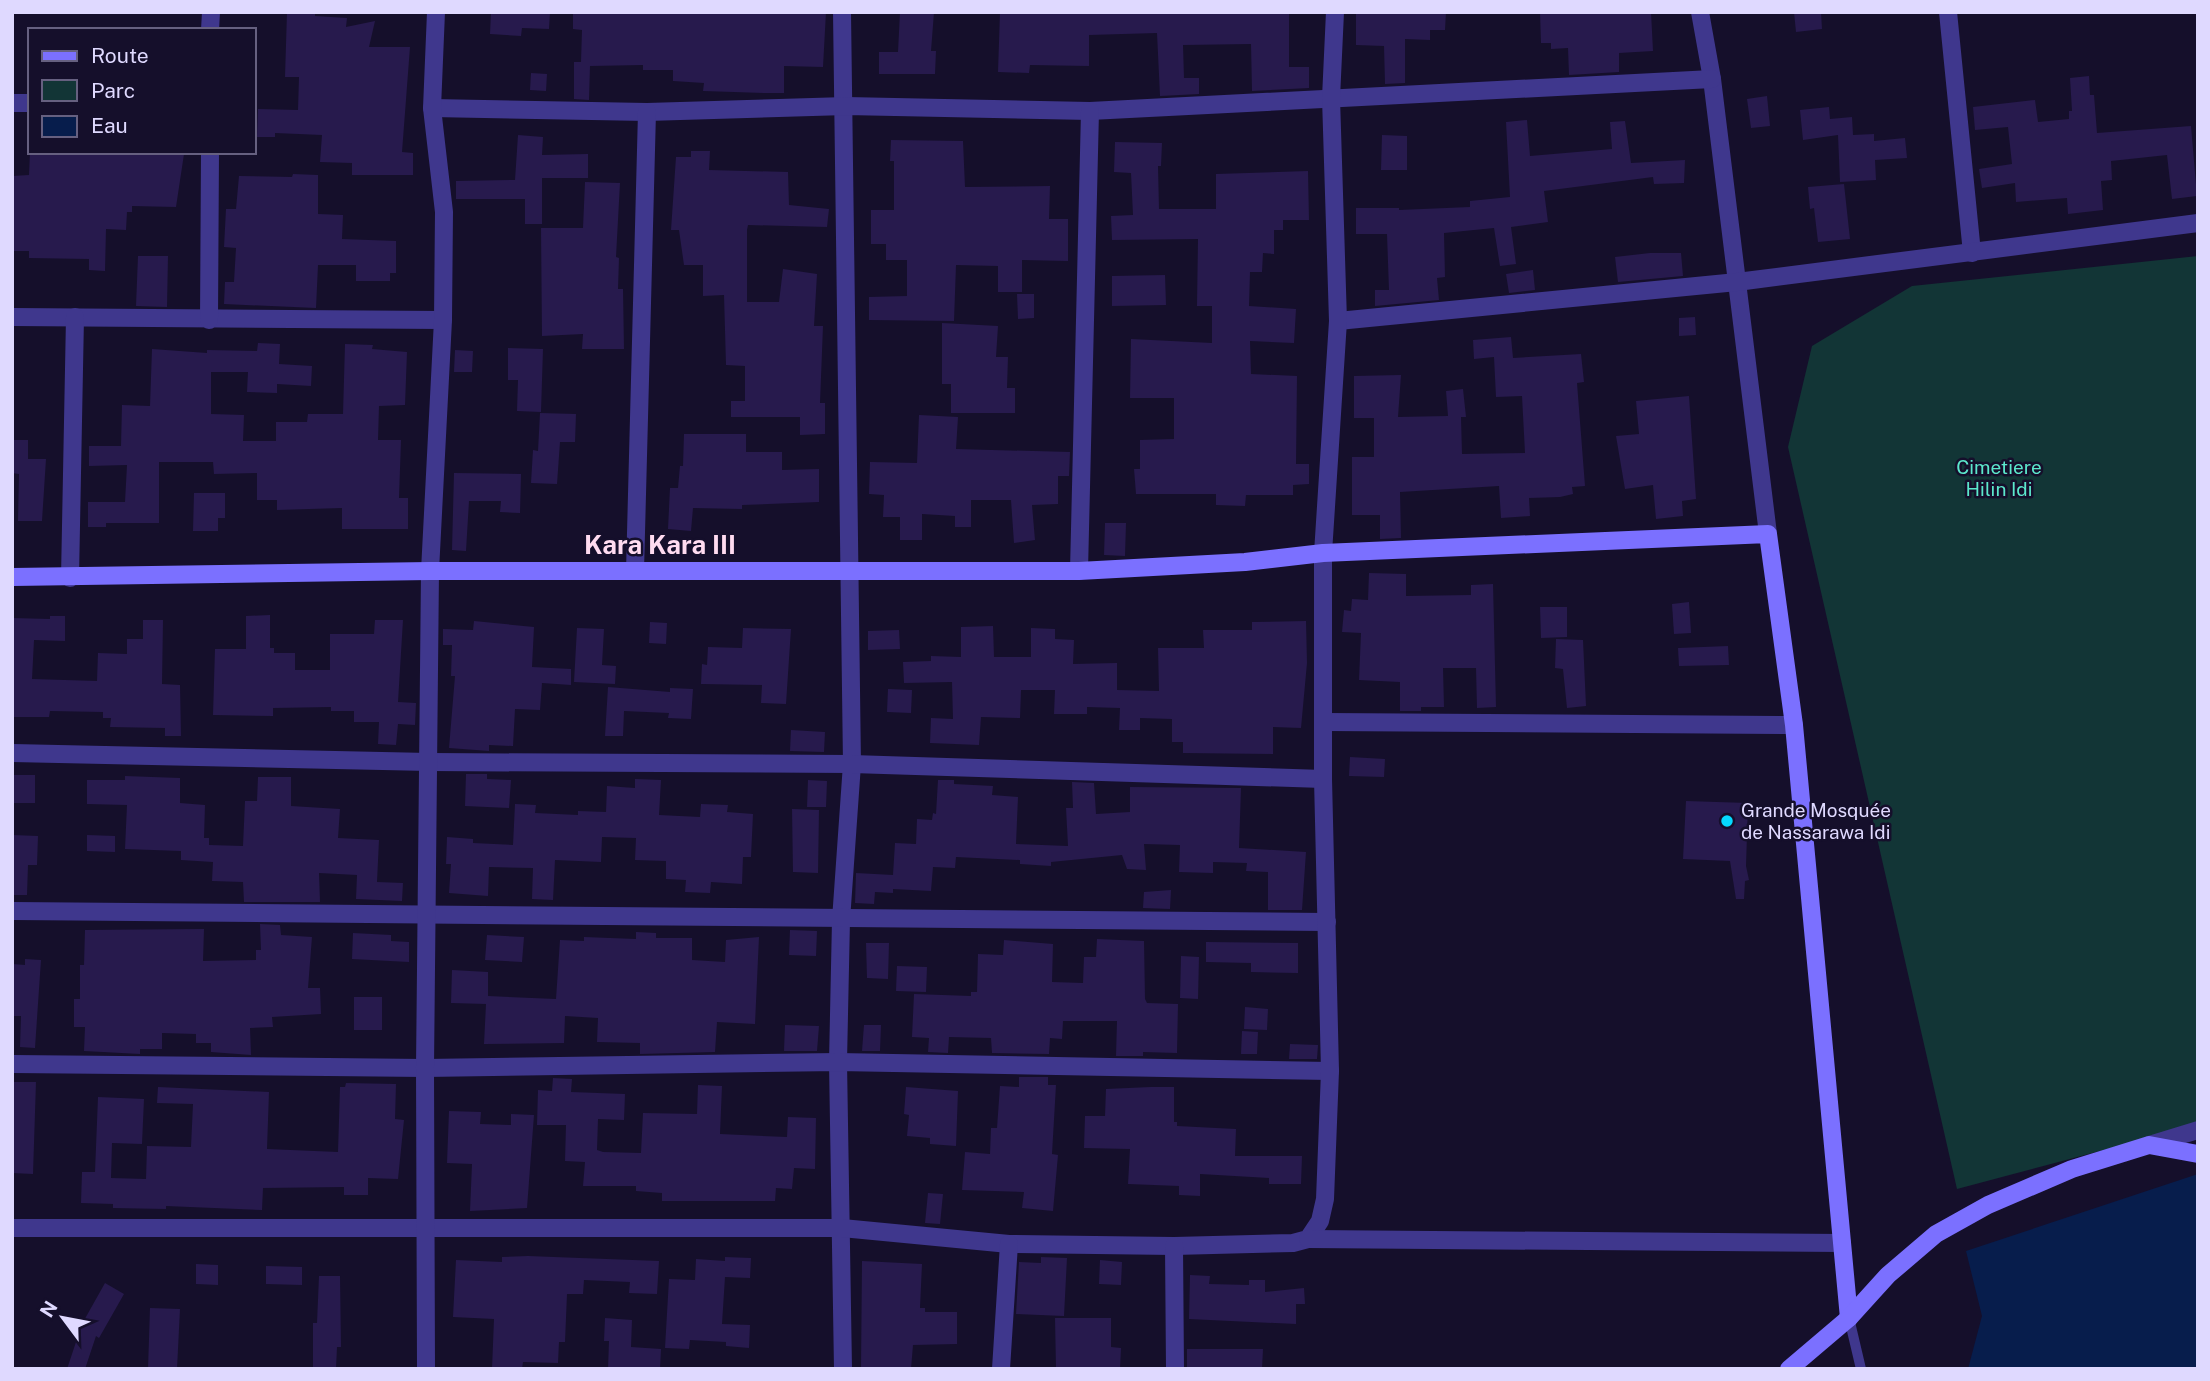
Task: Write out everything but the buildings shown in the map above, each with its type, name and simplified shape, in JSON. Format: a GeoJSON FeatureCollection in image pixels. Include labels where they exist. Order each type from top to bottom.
{"type":"FeatureCollection","features":[{"type":"Feature","properties":{"kind":"street"},"geometry":{"type":"LineString","coordinates":[[426,1369],[425,1068],[430,570],[443,320],[444,212],[432,108],[436,12]]}},
{"type":"Feature","properties":{"kind":"street"},"geometry":{"type":"LineString","coordinates":[[842,12],[846,106],[852,764],[841,920],[838,1062],[843,1369]]}},
{"type":"Feature","properties":{"kind":"street"},"geometry":{"type":"LineString","coordinates":[[1308,1239],[1320,1221],[1325,1199],[1330,1070],[1323,779],[1323,552],[1338,321],[1331,98],[1335,12]]}},
{"type":"Feature","properties":{"kind":"street"},"geometry":{"type":"LineString","coordinates":[[1700,12],[1712,79],[1794,725],[1849,1318]]}},
{"type":"Feature","properties":{"kind":"street"},"geometry":{"type":"LineString","coordinates":[[1948,12],[1972,253]]}},
{"type":"Feature","properties":{"kind":"street"},"geometry":{"type":"LineString","coordinates":[[432,108],[647,112],[846,106],[1090,111],[1712,79]]}},
{"type":"Feature","properties":{"kind":"street"},"geometry":{"type":"LineString","coordinates":[[1079,571],[1090,111]]}},
{"type":"Feature","properties":{"kind":"street"},"geometry":{"type":"LineString","coordinates":[[635,571],[647,112]]}},
{"type":"Feature","properties":{"kind":"street"},"geometry":{"type":"LineString","coordinates":[[209,320],[210,154]]}},
{"type":"Feature","properties":{"kind":"street"},"geometry":{"type":"LineString","coordinates":[[1338,321],[1737,282],[2198,223]]}},
{"type":"Feature","properties":{"kind":"street"},"geometry":{"type":"LineString","coordinates":[[12,317],[443,320]]}},
{"type":"Feature","properties":{"kind":"street"},"geometry":{"type":"LineString","coordinates":[[70,578],[75,317]]}},
{"type":"Feature","properties":{"kind":"street"},"geometry":{"type":"LineString","coordinates":[[12,577],[430,570],[1079,571],[1245,562],[1323,552],[1768,534]]}},
{"type":"Feature","properties":{"kind":"street"},"geometry":{"type":"LineString","coordinates":[[1325,722],[1794,725]]}},
{"type":"Feature","properties":{"kind":"street"},"geometry":{"type":"LineString","coordinates":[[12,753],[429,762],[852,764],[1323,779]]}},
{"type":"Feature","properties":{"kind":"street"},"geometry":{"type":"LineString","coordinates":[[12,911],[427,912],[841,920],[1327,922]]}},
{"type":"Feature","properties":{"kind":"street"},"geometry":{"type":"LineString","coordinates":[[12,1064],[425,1068],[838,1062],[1330,1070]]}},
{"type":"Feature","properties":{"kind":"street"},"geometry":{"type":"LineString","coordinates":[[1789,1369],[1849,1318],[1888,1275],[1936,1234],[1988,1205],[2060,1174],[2198,1130]]}},
{"type":"Feature","properties":{"kind":"street"},"geometry":{"type":"LineString","coordinates":[[2149,1145],[2198,1154]]}},
{"type":"Feature","properties":{"kind":"street"},"geometry":{"type":"LineString","coordinates":[[12,1228],[842,1228],[1009,1244],[1174,1246],[1293,1243],[1308,1239],[1842,1243]]}},
{"type":"Feature","properties":{"kind":"street"},"geometry":{"type":"LineString","coordinates":[[1001,1369],[1009,1244]]}},
{"type":"Feature","properties":{"kind":"street"},"geometry":{"type":"LineString","coordinates":[[1174,1246],[1175,1369]]}},
{"type":"Feature","properties":{"kind":"lane"},"geometry":{"type":"LineString","coordinates":[[1849,1318],[1861,1369]]}},
{"type":"Feature","properties":{"kind":"green space","name":"Cimetiere Hilin Idi"},"geometry":{"type":"Polygon","coordinates":[[[2198,256],[2198,1125],[1957,1189],[1788,447],[1812,346],[1912,286],[2198,256]]]}},
{"type":"Feature","properties":{"kind":"water"},"geometry":{"type":"Polygon","coordinates":[[[2198,1174],[2198,1369],[1968,1369],[1982,1316],[1966,1251],[2198,1174]]]}},
{"type":"Feature","properties":{"kind":"place","name":"Grande Mosquée de Nassarawa Idi"},"geometry":{"type":"Point","coordinates":[1727,821]}},
{"type":"Feature","properties":{"kind":"district","name":"Kara Kara III"},"geometry":{"type":"Point","coordinates":[660,545]}}]}
